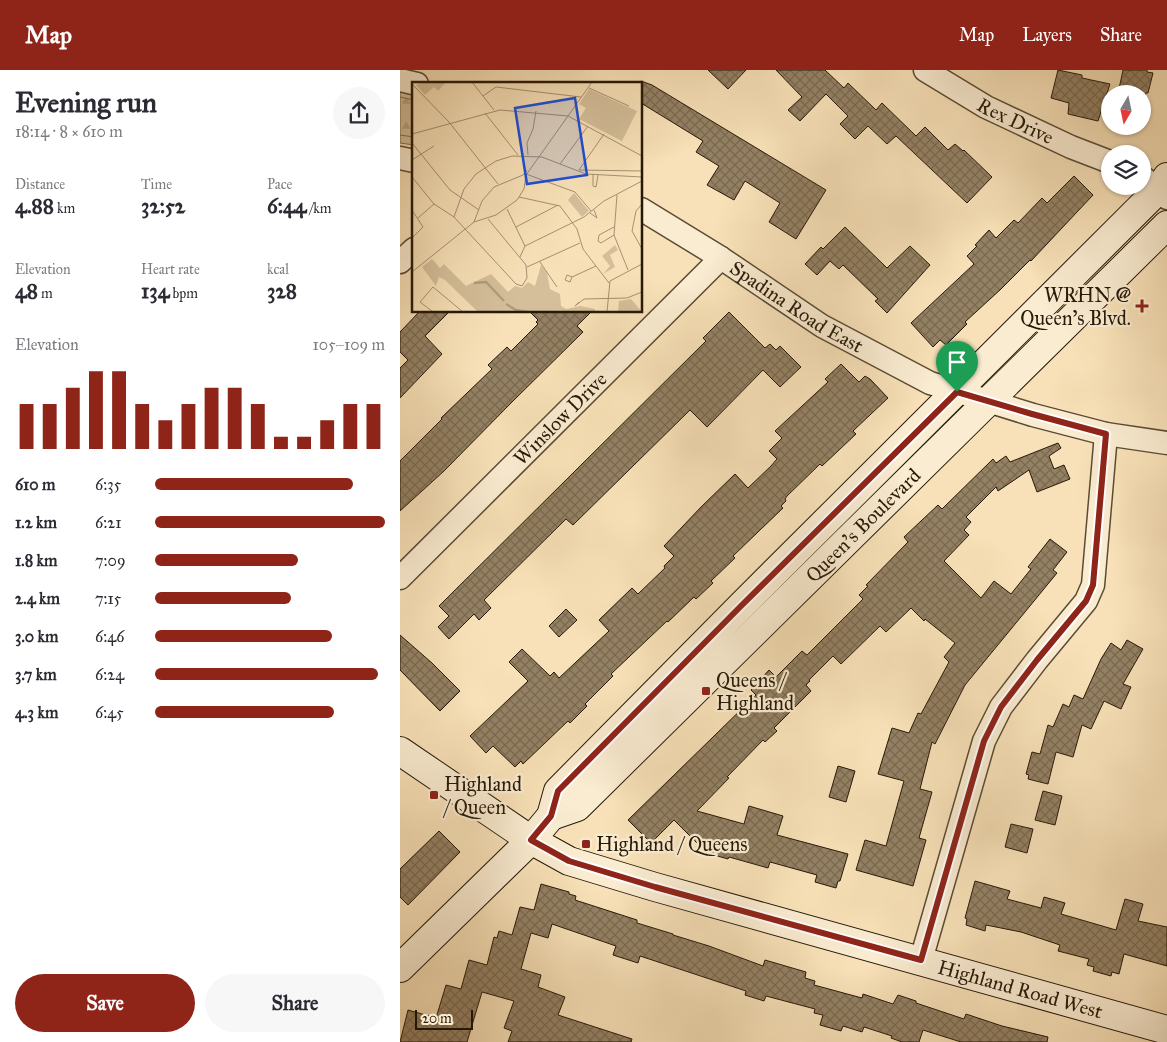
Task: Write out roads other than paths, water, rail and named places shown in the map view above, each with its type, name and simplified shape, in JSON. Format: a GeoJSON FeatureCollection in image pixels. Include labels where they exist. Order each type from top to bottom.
{"type":"FeatureCollection","features":[{"type":"Feature","properties":{"kind":"street","name":"Rex Drive"},"geometry":{"type":"LineString","coordinates":[[925,70],[986,107],[1071,147],[1101,159]]}},
{"type":"Feature","properties":{"kind":"street","name":"Queen's Boulevard"},"geometry":{"type":"LineString","coordinates":[[400,968],[531,840],[551,816],[558,791],[957,392],[1159,185]]}},
{"type":"Feature","properties":{"kind":"street","name":"Spadina Road East"},"geometry":{"type":"LineString","coordinates":[[642,209],[721,258],[822,326],[930,383],[1106,434],[1167,443]]}},
{"type":"Feature","properties":{"kind":"street","name":"Queen's Boulevard"},"geometry":{"type":"LineString","coordinates":[[551,816],[577,807],[1167,225]]}},
{"type":"Feature","properties":{"kind":"street"},"geometry":{"type":"LineString","coordinates":[[400,262],[412,251]]}},
{"type":"Feature","properties":{"kind":"street","name":"Winslow Drive"},"geometry":{"type":"LineString","coordinates":[[400,578],[721,258]]}},
{"type":"Feature","properties":{"kind":"street"},"geometry":{"type":"LineString","coordinates":[[921,960],[984,741],[1001,707],[1086,601],[1093,585],[1106,434]]}},
{"type":"Feature","properties":{"kind":"street","name":"Highland Road West"},"geometry":{"type":"LineString","coordinates":[[400,751],[531,840],[569,861],[655,887],[921,960],[1118,1018],[1167,1030]]}},
{"type":"Feature","properties":{"kind":"place","name":"WRHN @ Queen’s Blvd."},"geometry":{"type":"Point","coordinates":[1142,306]}},
{"type":"Feature","properties":{"kind":"place","name":"Queens / Highland"},"geometry":{"type":"Point","coordinates":[706,691]}},
{"type":"Feature","properties":{"kind":"place","name":"Highland / Queen"},"geometry":{"type":"Point","coordinates":[434,795]}},
{"type":"Feature","properties":{"kind":"place","name":"Highland / Queens"},"geometry":{"type":"Point","coordinates":[586,844]}}]}
